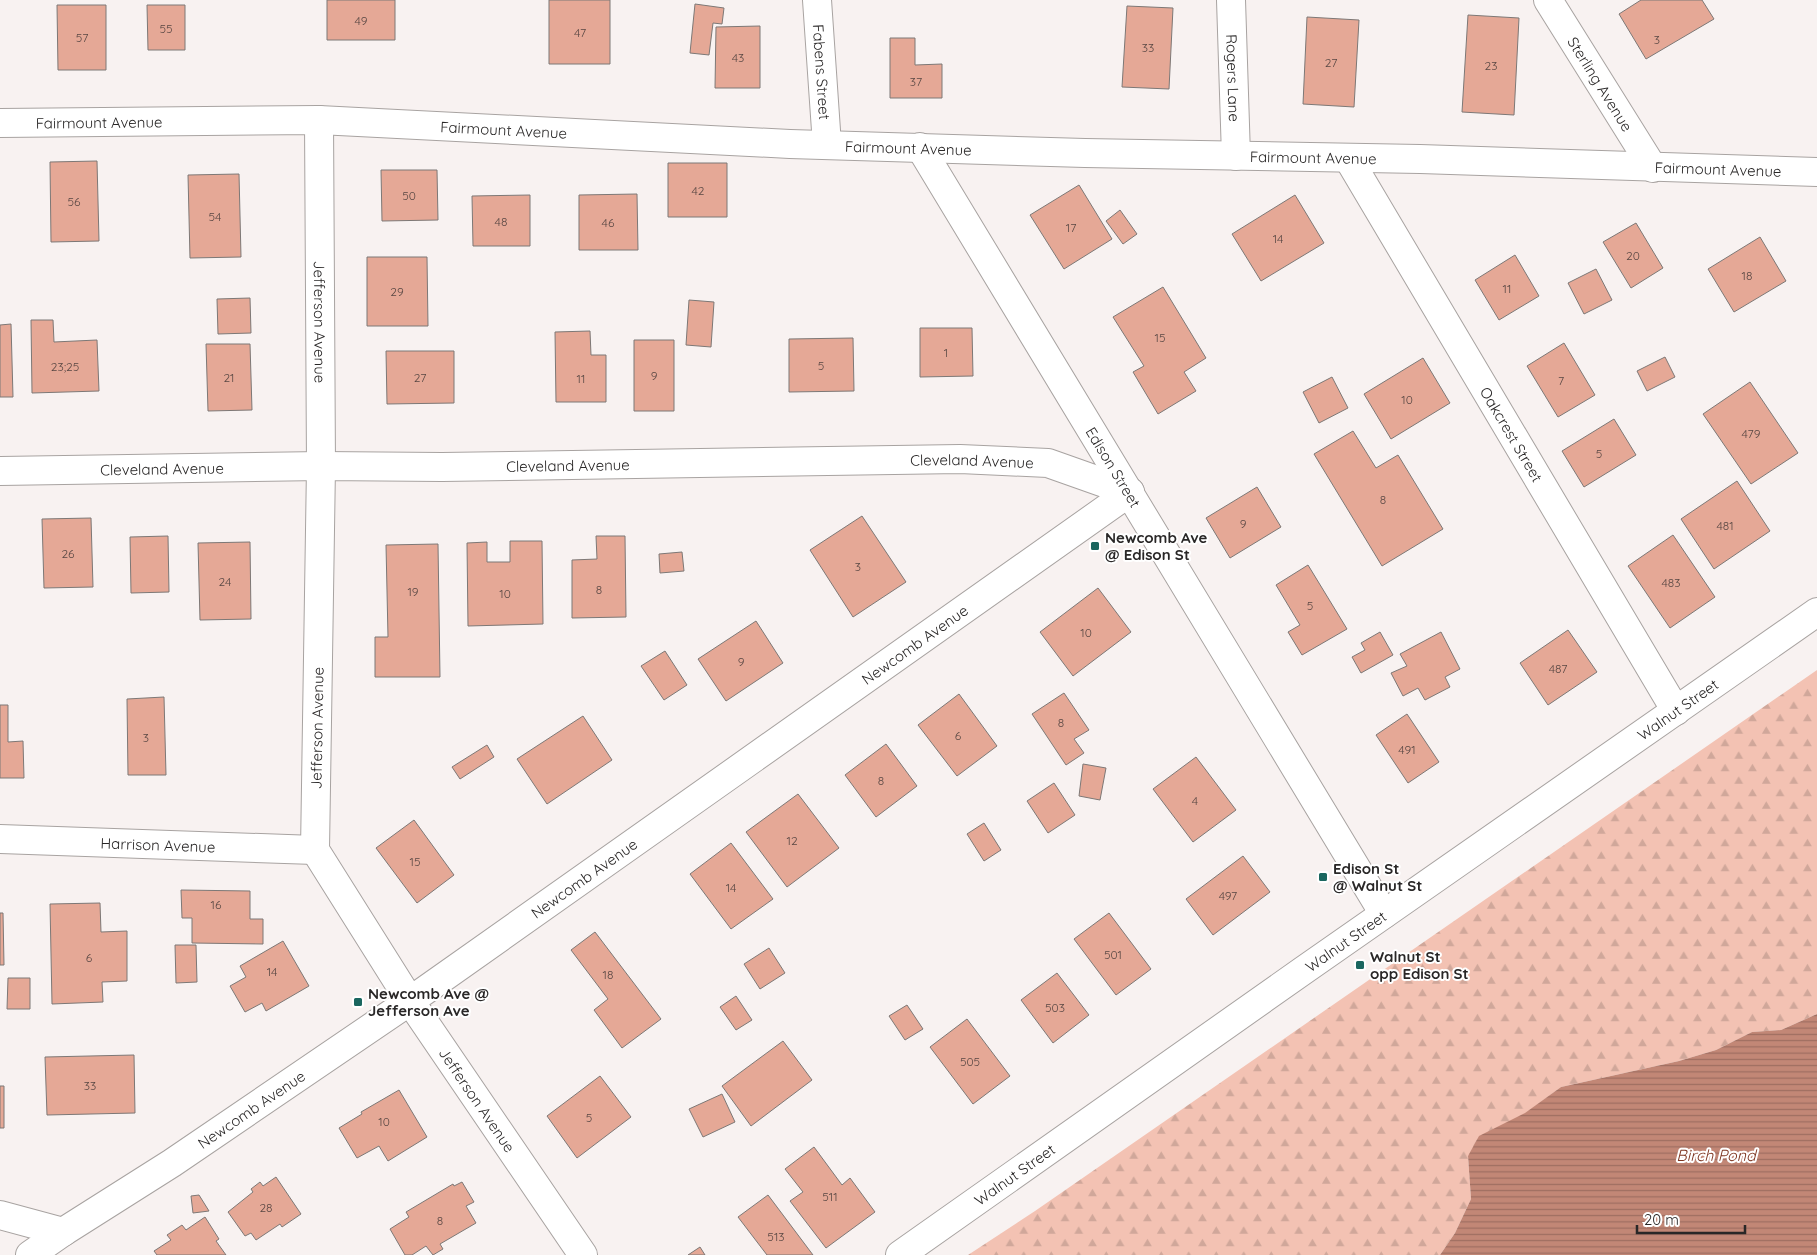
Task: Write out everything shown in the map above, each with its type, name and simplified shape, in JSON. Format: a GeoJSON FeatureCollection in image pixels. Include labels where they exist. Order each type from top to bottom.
{"type":"FeatureCollection","features":[{"type":"Feature","properties":{"kind":"street","name":"Fabens Street"},"geometry":{"type":"LineString","coordinates":[[818,0],[827,145]]}},
{"type":"Feature","properties":{"kind":"street","name":"Rogers Lane"},"geometry":{"type":"LineString","coordinates":[[1231,0],[1236,156]]}},
{"type":"Feature","properties":{"kind":"street","name":"Sterling Avenue"},"geometry":{"type":"LineString","coordinates":[[1548,0],[1653,168]]}},
{"type":"Feature","properties":{"kind":"street","name":"Fairmount Avenue"},"geometry":{"type":"LineString","coordinates":[[0,123],[319,120],[827,145],[1817,172]]}},
{"type":"Feature","properties":{"kind":"street","name":"Jefferson Avenue"},"geometry":{"type":"LineString","coordinates":[[319,120],[321,466],[315,850],[410,1001],[583,1255]]}},
{"type":"Feature","properties":{"kind":"street","name":"Edison Street"},"geometry":{"type":"LineString","coordinates":[[920,147],[1384,914]]}},
{"type":"Feature","properties":{"kind":"street","name":"Oakcrest Street"},"geometry":{"type":"LineString","coordinates":[[1348,158],[1676,711]]}},
{"type":"Feature","properties":{"kind":"street","name":"Cleveland Avenue"},"geometry":{"type":"LineString","coordinates":[[0,471],[321,466],[442,467],[960,458],[1048,463],[1130,492]]}},
{"type":"Feature","properties":{"kind":"street","name":"Newcomb Avenue"},"geometry":{"type":"LineString","coordinates":[[30,1255],[172,1163],[410,1001],[1130,492]]}},
{"type":"Feature","properties":{"kind":"street","name":"Walnut Street"},"geometry":{"type":"LineString","coordinates":[[900,1255],[1817,612]]}},
{"type":"Feature","properties":{"kind":"street","name":"Harrison Avenue"},"geometry":{"type":"LineString","coordinates":[[0,839],[315,850]]}},
{"type":"Feature","properties":{"kind":"street"},"geometry":{"type":"LineString","coordinates":[[0,1216],[63,1232]]}},
{"type":"Feature","properties":{"kind":"green space"},"geometry":{"type":"Polygon","coordinates":[[[1817,670],[1817,1014],[1781,1030],[1752,1032],[1716,1050],[1679,1061],[1561,1087],[1468,1156],[1471,1199],[1455,1233],[1440,1255],[968,1255],[1035,1211],[1817,670]]]}},
{"type":"Feature","properties":{"kind":"water","name":"Birch Pond"},"geometry":{"type":"Polygon","coordinates":[[[1817,1014],[1817,1255],[1440,1255],[1455,1233],[1471,1199],[1468,1156],[1479,1136],[1525,1113],[1561,1087],[1679,1061],[1716,1050],[1752,1032],[1781,1030],[1817,1014]]]}},
{"type":"Feature","properties":{"kind":"building"},"geometry":{"type":"Polygon","coordinates":[[[327,0],[395,0],[395,40],[327,40],[327,0]]]}},
{"type":"Feature","properties":{"kind":"building"},"geometry":{"type":"Polygon","coordinates":[[[549,0],[610,0],[610,64],[549,64],[549,0]]]}},
{"type":"Feature","properties":{"kind":"building"},"geometry":{"type":"Polygon","coordinates":[[[1641,0],[1702,0],[1714,19],[1646,59],[1619,14],[1641,0]]]}},
{"type":"Feature","properties":{"kind":"building"},"geometry":{"type":"Polygon","coordinates":[[[695,4],[724,8],[722,24],[713,23],[709,55],[690,53],[695,4]]]}},
{"type":"Feature","properties":{"kind":"building"},"geometry":{"type":"Polygon","coordinates":[[[57,5],[106,5],[106,70],[58,70],[57,5]]]}},
{"type":"Feature","properties":{"kind":"building"},"geometry":{"type":"Polygon","coordinates":[[[147,5],[185,5],[185,50],[148,50],[147,5]]]}},
{"type":"Feature","properties":{"kind":"building"},"geometry":{"type":"Polygon","coordinates":[[[1127,6],[1173,8],[1169,89],[1122,87],[1127,6]]]}},
{"type":"Feature","properties":{"kind":"building"},"geometry":{"type":"Polygon","coordinates":[[[1468,15],[1519,18],[1514,115],[1462,112],[1468,15]]]}},
{"type":"Feature","properties":{"kind":"building"},"geometry":{"type":"Polygon","coordinates":[[[1307,17],[1359,20],[1354,107],[1303,104],[1307,17]]]}},
{"type":"Feature","properties":{"kind":"building"},"geometry":{"type":"Polygon","coordinates":[[[760,26],[760,88],[715,88],[716,27],[760,26]]]}},
{"type":"Feature","properties":{"kind":"building"},"geometry":{"type":"Polygon","coordinates":[[[890,38],[915,38],[915,65],[942,64],[942,98],[890,98],[890,38]]]}},
{"type":"Feature","properties":{"kind":"building"},"geometry":{"type":"Polygon","coordinates":[[[97,161],[99,241],[51,242],[50,162],[97,161]]]}},
{"type":"Feature","properties":{"kind":"building"},"geometry":{"type":"Polygon","coordinates":[[[668,163],[727,163],[727,217],[668,217],[668,163]]]}},
{"type":"Feature","properties":{"kind":"building"},"geometry":{"type":"Polygon","coordinates":[[[381,170],[437,170],[438,220],[382,221],[381,170]]]}},
{"type":"Feature","properties":{"kind":"building"},"geometry":{"type":"Polygon","coordinates":[[[239,174],[241,257],[190,258],[188,175],[239,174]]]}},
{"type":"Feature","properties":{"kind":"building"},"geometry":{"type":"Polygon","coordinates":[[[1079,185],[1112,239],[1064,269],[1030,215],[1079,185]]]}},
{"type":"Feature","properties":{"kind":"building"},"geometry":{"type":"Polygon","coordinates":[[[637,194],[638,250],[579,250],[579,195],[637,194]]]}},
{"type":"Feature","properties":{"kind":"building"},"geometry":{"type":"Polygon","coordinates":[[[530,195],[530,246],[473,246],[472,196],[530,195]]]}},
{"type":"Feature","properties":{"kind":"building"},"geometry":{"type":"Polygon","coordinates":[[[1295,195],[1324,243],[1261,281],[1232,234],[1295,195]]]}},
{"type":"Feature","properties":{"kind":"building"},"geometry":{"type":"Polygon","coordinates":[[[1120,210],[1137,234],[1123,244],[1106,221],[1120,210]]]}},
{"type":"Feature","properties":{"kind":"building"},"geometry":{"type":"Polygon","coordinates":[[[1636,223],[1663,268],[1631,288],[1603,242],[1636,223]]]}},
{"type":"Feature","properties":{"kind":"building"},"geometry":{"type":"Polygon","coordinates":[[[1760,237],[1786,281],[1734,312],[1708,269],[1760,237]]]}},
{"type":"Feature","properties":{"kind":"building"},"geometry":{"type":"Polygon","coordinates":[[[1515,255],[1539,296],[1499,320],[1475,280],[1515,255]]]}},
{"type":"Feature","properties":{"kind":"building"},"geometry":{"type":"Polygon","coordinates":[[[367,257],[427,257],[428,326],[367,326],[367,257]]]}},
{"type":"Feature","properties":{"kind":"building"},"geometry":{"type":"Polygon","coordinates":[[[1596,269],[1612,300],[1584,314],[1568,283],[1596,269]]]}},
{"type":"Feature","properties":{"kind":"building"},"geometry":{"type":"Polygon","coordinates":[[[1163,287],[1206,358],[1184,372],[1196,391],[1158,414],[1133,372],[1144,366],[1113,317],[1163,287]]]}},
{"type":"Feature","properties":{"kind":"building"},"geometry":{"type":"Polygon","coordinates":[[[250,298],[251,333],[218,334],[217,299],[250,298]]]}},
{"type":"Feature","properties":{"kind":"building"},"geometry":{"type":"Polygon","coordinates":[[[689,300],[714,302],[711,347],[686,345],[689,300]]]}},
{"type":"Feature","properties":{"kind":"building"},"geometry":{"type":"Polygon","coordinates":[[[31,320],[53,320],[54,342],[97,340],[99,391],[32,393],[31,320]]]}},
{"type":"Feature","properties":{"kind":"building"},"geometry":{"type":"Polygon","coordinates":[[[11,324],[13,397],[0,397],[0,325],[11,324]]]}},
{"type":"Feature","properties":{"kind":"building"},"geometry":{"type":"Polygon","coordinates":[[[920,328],[972,328],[973,376],[920,377],[920,328]]]}},
{"type":"Feature","properties":{"kind":"building"},"geometry":{"type":"Polygon","coordinates":[[[590,331],[591,355],[606,355],[606,402],[556,402],[555,332],[590,331]]]}},
{"type":"Feature","properties":{"kind":"building"},"geometry":{"type":"Polygon","coordinates":[[[853,338],[854,391],[789,392],[789,339],[853,338]]]}},
{"type":"Feature","properties":{"kind":"building"},"geometry":{"type":"Polygon","coordinates":[[[634,340],[674,340],[674,411],[634,411],[634,340]]]}},
{"type":"Feature","properties":{"kind":"building"},"geometry":{"type":"Polygon","coordinates":[[[1564,343],[1595,395],[1558,417],[1527,366],[1564,343]]]}},
{"type":"Feature","properties":{"kind":"building"},"geometry":{"type":"Polygon","coordinates":[[[206,344],[250,344],[252,410],[208,411],[206,344]]]}},
{"type":"Feature","properties":{"kind":"building"},"geometry":{"type":"Polygon","coordinates":[[[386,351],[454,351],[454,403],[387,404],[386,351]]]}},
{"type":"Feature","properties":{"kind":"building"},"geometry":{"type":"Polygon","coordinates":[[[1665,357],[1675,377],[1647,391],[1637,371],[1665,357]]]}},
{"type":"Feature","properties":{"kind":"building"},"geometry":{"type":"Polygon","coordinates":[[[1423,358],[1450,403],[1391,439],[1364,394],[1423,358]]]}},
{"type":"Feature","properties":{"kind":"building"},"geometry":{"type":"Polygon","coordinates":[[[1332,377],[1348,408],[1319,423],[1303,392],[1332,377]]]}},
{"type":"Feature","properties":{"kind":"building"},"geometry":{"type":"Polygon","coordinates":[[[1750,382],[1798,453],[1751,484],[1703,414],[1750,382]]]}},
{"type":"Feature","properties":{"kind":"building"},"geometry":{"type":"Polygon","coordinates":[[[1614,419],[1636,455],[1584,487],[1562,451],[1614,419]]]}},
{"type":"Feature","properties":{"kind":"building"},"geometry":{"type":"Polygon","coordinates":[[[1353,431],[1376,468],[1398,455],[1443,529],[1382,566],[1314,454],[1353,431]]]}},
{"type":"Feature","properties":{"kind":"building"},"geometry":{"type":"Polygon","coordinates":[[[1737,481],[1770,531],[1714,569],[1681,519],[1737,481]]]}},
{"type":"Feature","properties":{"kind":"building"},"geometry":{"type":"Polygon","coordinates":[[[1257,487],[1281,527],[1230,558],[1206,518],[1257,487]]]}},
{"type":"Feature","properties":{"kind":"building"},"geometry":{"type":"Polygon","coordinates":[[[862,516],[906,582],[853,617],[810,550],[862,516]]]}},
{"type":"Feature","properties":{"kind":"building"},"geometry":{"type":"Polygon","coordinates":[[[91,518],[93,587],[44,588],[42,519],[91,518]]]}},
{"type":"Feature","properties":{"kind":"building"},"geometry":{"type":"Polygon","coordinates":[[[1673,535],[1715,597],[1670,628],[1628,566],[1673,535]]]}},
{"type":"Feature","properties":{"kind":"building"},"geometry":{"type":"Polygon","coordinates":[[[168,536],[169,592],[131,593],[130,537],[168,536]]]}},
{"type":"Feature","properties":{"kind":"building"},"geometry":{"type":"Polygon","coordinates":[[[596,536],[625,536],[626,617],[572,618],[572,560],[597,559],[596,536]]]}},
{"type":"Feature","properties":{"kind":"building"},"geometry":{"type":"Polygon","coordinates":[[[510,541],[542,541],[543,624],[468,626],[467,543],[487,542],[487,562],[510,562],[510,541]]]}},
{"type":"Feature","properties":{"kind":"building"},"geometry":{"type":"Polygon","coordinates":[[[250,542],[251,619],[200,620],[198,543],[250,542]]]}},
{"type":"Feature","properties":{"kind":"building"},"geometry":{"type":"Polygon","coordinates":[[[438,544],[440,677],[375,677],[375,637],[388,637],[386,545],[438,544]]]}},
{"type":"Feature","properties":{"kind":"building"},"geometry":{"type":"Polygon","coordinates":[[[682,552],[684,571],[660,573],[659,554],[682,552]]]}},
{"type":"Feature","properties":{"kind":"building"},"geometry":{"type":"Polygon","coordinates":[[[1308,565],[1347,629],[1302,655],[1288,632],[1300,625],[1276,585],[1308,565]]]}},
{"type":"Feature","properties":{"kind":"building"},"geometry":{"type":"Polygon","coordinates":[[[1098,588],[1131,632],[1073,676],[1040,632],[1098,588]]]}},
{"type":"Feature","properties":{"kind":"building"},"geometry":{"type":"Polygon","coordinates":[[[756,621],[783,663],[726,701],[698,659],[756,621]]]}},
{"type":"Feature","properties":{"kind":"building"},"geometry":{"type":"Polygon","coordinates":[[[1568,630],[1597,672],[1548,705],[1520,663],[1568,630]]]}},
{"type":"Feature","properties":{"kind":"building"},"geometry":{"type":"Polygon","coordinates":[[[1380,632],[1393,655],[1361,673],[1352,657],[1365,650],[1361,643],[1380,632]]]}},
{"type":"Feature","properties":{"kind":"building"},"geometry":{"type":"Polygon","coordinates":[[[1441,632],[1460,669],[1445,677],[1450,687],[1425,700],[1418,688],[1403,696],[1391,673],[1407,666],[1400,654],[1441,632]]]}},
{"type":"Feature","properties":{"kind":"building"},"geometry":{"type":"Polygon","coordinates":[[[665,651],[687,685],[664,700],[641,666],[665,651]]]}},
{"type":"Feature","properties":{"kind":"building"},"geometry":{"type":"Polygon","coordinates":[[[1064,693],[1089,730],[1074,739],[1084,753],[1066,765],[1032,714],[1064,693]]]}},
{"type":"Feature","properties":{"kind":"building"},"geometry":{"type":"Polygon","coordinates":[[[959,694],[997,746],[957,776],[918,725],[959,694]]]}},
{"type":"Feature","properties":{"kind":"building"},"geometry":{"type":"Polygon","coordinates":[[[164,697],[166,775],[128,775],[127,699],[164,697]]]}},
{"type":"Feature","properties":{"kind":"building"},"geometry":{"type":"Polygon","coordinates":[[[0,705],[8,705],[8,742],[23,741],[24,778],[0,778],[0,705]]]}},
{"type":"Feature","properties":{"kind":"building"},"geometry":{"type":"Polygon","coordinates":[[[1407,714],[1439,762],[1408,783],[1376,735],[1407,714]]]}},
{"type":"Feature","properties":{"kind":"building"},"geometry":{"type":"Polygon","coordinates":[[[583,716],[612,760],[547,804],[517,759],[583,716]]]}},
{"type":"Feature","properties":{"kind":"building"},"geometry":{"type":"Polygon","coordinates":[[[886,744],[917,786],[876,817],[845,775],[886,744]]]}},
{"type":"Feature","properties":{"kind":"building"},"geometry":{"type":"Polygon","coordinates":[[[487,745],[494,757],[460,779],[452,767],[487,745]]]}},
{"type":"Feature","properties":{"kind":"building"},"geometry":{"type":"Polygon","coordinates":[[[1196,757],[1236,810],[1193,842],[1153,789],[1196,757]]]}},
{"type":"Feature","properties":{"kind":"building"},"geometry":{"type":"Polygon","coordinates":[[[1083,764],[1106,768],[1100,800],[1079,796],[1083,764]]]}},
{"type":"Feature","properties":{"kind":"building"},"geometry":{"type":"Polygon","coordinates":[[[1054,783],[1075,815],[1048,833],[1027,801],[1054,783]]]}},
{"type":"Feature","properties":{"kind":"building"},"geometry":{"type":"Polygon","coordinates":[[[798,794],[839,848],[787,887],[746,832],[798,794]]]}},
{"type":"Feature","properties":{"kind":"building"},"geometry":{"type":"Polygon","coordinates":[[[414,820],[454,875],[417,903],[376,848],[414,820]]]}},
{"type":"Feature","properties":{"kind":"building"},"geometry":{"type":"Polygon","coordinates":[[[984,823],[1001,850],[984,861],[967,834],[984,823]]]}},
{"type":"Feature","properties":{"kind":"building"},"geometry":{"type":"Polygon","coordinates":[[[731,843],[773,899],[731,929],[690,874],[731,843]]]}},
{"type":"Feature","properties":{"kind":"building"},"geometry":{"type":"Polygon","coordinates":[[[1243,856],[1270,892],[1213,935],[1186,899],[1243,856]]]}},
{"type":"Feature","properties":{"kind":"building"},"geometry":{"type":"Polygon","coordinates":[[[181,890],[250,891],[250,919],[263,919],[263,944],[192,943],[192,918],[182,918],[181,890]]]}},
{"type":"Feature","properties":{"kind":"building"},"geometry":{"type":"Polygon","coordinates":[[[100,903],[101,932],[127,931],[127,981],[102,982],[103,1002],[52,1004],[50,904],[100,903]]]}},
{"type":"Feature","properties":{"kind":"building"},"geometry":{"type":"Polygon","coordinates":[[[0,913],[3,913],[4,965],[0,965],[0,913]]]}},
{"type":"Feature","properties":{"kind":"building"},"geometry":{"type":"Polygon","coordinates":[[[1109,913],[1151,969],[1116,995],[1074,939],[1109,913]]]}},
{"type":"Feature","properties":{"kind":"building"},"geometry":{"type":"Polygon","coordinates":[[[595,932],[661,1019],[622,1048],[594,1010],[608,999],[571,950],[595,932]]]}},
{"type":"Feature","properties":{"kind":"building"},"geometry":{"type":"Polygon","coordinates":[[[283,941],[309,986],[266,1011],[262,1003],[245,1012],[230,986],[246,977],[240,966],[283,941]]]}},
{"type":"Feature","properties":{"kind":"building"},"geometry":{"type":"Polygon","coordinates":[[[175,945],[196,945],[197,982],[176,983],[175,945]]]}},
{"type":"Feature","properties":{"kind":"building"},"geometry":{"type":"Polygon","coordinates":[[[769,948],[785,973],[760,989],[744,964],[769,948]]]}},
{"type":"Feature","properties":{"kind":"building"},"geometry":{"type":"Polygon","coordinates":[[[1057,973],[1089,1015],[1053,1043],[1021,1000],[1057,973]]]}},
{"type":"Feature","properties":{"kind":"building"},"geometry":{"type":"Polygon","coordinates":[[[8,978],[30,978],[30,1009],[7,1009],[8,978]]]}},
{"type":"Feature","properties":{"kind":"building"},"geometry":{"type":"Polygon","coordinates":[[[736,996],[752,1020],[736,1030],[720,1007],[736,996]]]}},
{"type":"Feature","properties":{"kind":"building"},"geometry":{"type":"Polygon","coordinates":[[[907,1005],[923,1029],[905,1040],[889,1016],[907,1005]]]}},
{"type":"Feature","properties":{"kind":"building"},"geometry":{"type":"Polygon","coordinates":[[[967,1019],[1010,1076],[973,1104],[930,1047],[967,1019]]]}},
{"type":"Feature","properties":{"kind":"building"},"geometry":{"type":"Polygon","coordinates":[[[783,1041],[812,1080],[751,1126],[722,1086],[783,1041]]]}},
{"type":"Feature","properties":{"kind":"building"},"geometry":{"type":"Polygon","coordinates":[[[134,1055],[135,1113],[47,1115],[45,1057],[134,1055]]]}},
{"type":"Feature","properties":{"kind":"building"},"geometry":{"type":"Polygon","coordinates":[[[600,1076],[631,1117],[577,1158],[547,1116],[600,1076]]]}},
{"type":"Feature","properties":{"kind":"building"},"geometry":{"type":"Polygon","coordinates":[[[0,1086],[4,1086],[4,1128],[0,1128],[0,1086]]]}},
{"type":"Feature","properties":{"kind":"building"},"geometry":{"type":"Polygon","coordinates":[[[399,1090],[427,1137],[388,1161],[379,1146],[357,1158],[339,1128],[362,1114],[361,1112],[399,1090]]]}},
{"type":"Feature","properties":{"kind":"building"},"geometry":{"type":"Polygon","coordinates":[[[722,1094],[735,1122],[703,1137],[689,1109],[722,1094]]]}},
{"type":"Feature","properties":{"kind":"building"},"geometry":{"type":"Polygon","coordinates":[[[814,1147],[842,1185],[850,1178],[875,1212],[826,1248],[790,1201],[803,1192],[785,1169],[814,1147]]]}},
{"type":"Feature","properties":{"kind":"building"},"geometry":{"type":"Polygon","coordinates":[[[276,1177],[301,1214],[282,1227],[280,1224],[256,1240],[251,1233],[245,1236],[228,1212],[253,1192],[251,1189],[260,1182],[263,1186],[276,1177]]]}},
{"type":"Feature","properties":{"kind":"building"},"geometry":{"type":"Polygon","coordinates":[[[462,1182],[474,1202],[466,1206],[476,1223],[440,1244],[443,1249],[433,1255],[426,1246],[412,1255],[405,1255],[390,1229],[409,1217],[406,1212],[453,1184],[454,1186],[462,1182]]]}},
{"type":"Feature","properties":{"kind":"building"},"geometry":{"type":"Polygon","coordinates":[[[199,1195],[209,1211],[193,1213],[191,1196],[199,1195]]]}},
{"type":"Feature","properties":{"kind":"building"},"geometry":{"type":"Polygon","coordinates":[[[768,1195],[813,1255],[767,1255],[738,1217],[768,1195]]]}},
{"type":"Feature","properties":{"kind":"building"},"geometry":{"type":"Polygon","coordinates":[[[205,1217],[219,1239],[216,1241],[226,1255],[157,1255],[154,1251],[171,1240],[167,1235],[182,1225],[186,1230],[205,1217]]]}},
{"type":"Feature","properties":{"kind":"building"},"geometry":{"type":"Polygon","coordinates":[[[700,1247],[705,1255],[688,1255],[700,1247]]]}},
{"type":"Feature","properties":{"kind":"place","name":"Newcomb Ave @ Edison St"},"geometry":{"type":"Point","coordinates":[1095,546]}},
{"type":"Feature","properties":{"kind":"place","name":"Edison St @ Walnut St"},"geometry":{"type":"Point","coordinates":[1323,877]}},
{"type":"Feature","properties":{"kind":"place","name":"Walnut St opp Edison St"},"geometry":{"type":"Point","coordinates":[1360,965]}},
{"type":"Feature","properties":{"kind":"place","name":"Newcomb Ave @ Jefferson Ave"},"geometry":{"type":"Point","coordinates":[358,1002]}}]}
